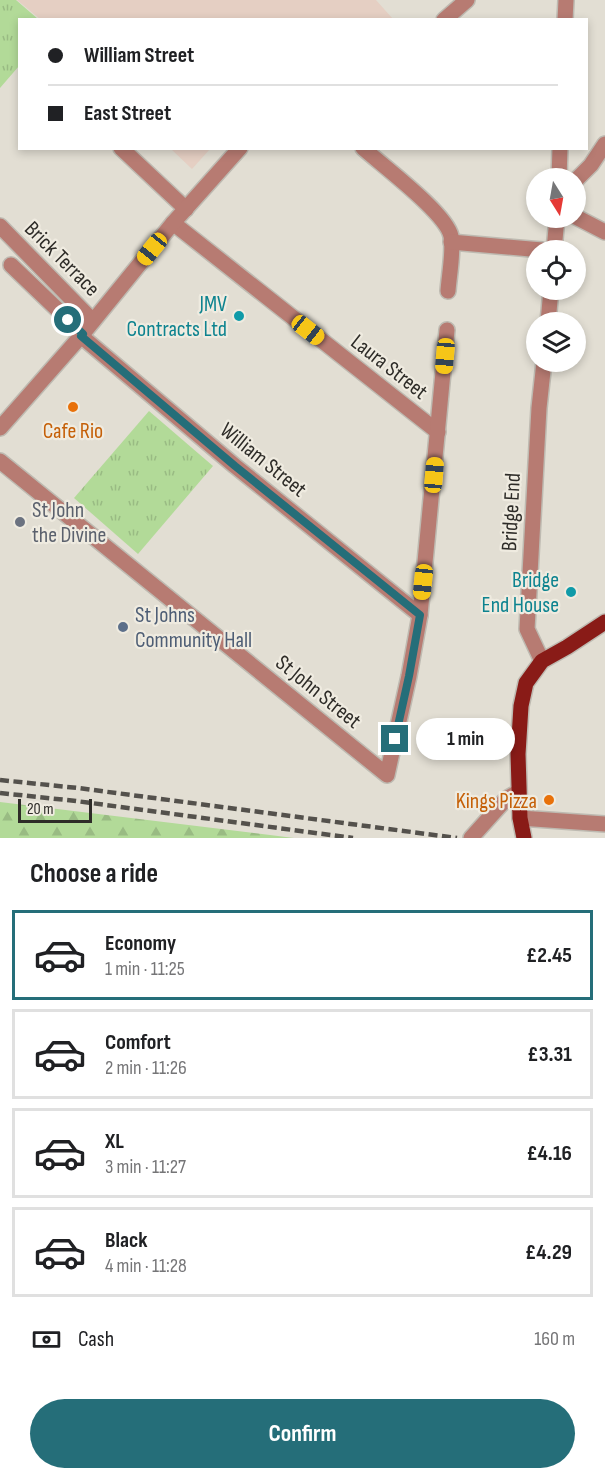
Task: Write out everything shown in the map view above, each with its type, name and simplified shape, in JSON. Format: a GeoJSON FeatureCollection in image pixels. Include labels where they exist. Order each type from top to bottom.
{"type":"FeatureCollection","features":[{"type":"Feature","properties":{"kind":"main road"},"geometry":{"type":"LineString","coordinates":[[524,838],[518,792],[518,753],[521,706],[526,682],[542,661],[605,622]]}},
{"type":"Feature","properties":{"kind":"street"},"geometry":{"type":"LineString","coordinates":[[446,18],[467,0]]}},
{"type":"Feature","properties":{"kind":"street"},"geometry":{"type":"LineString","coordinates":[[565,18],[566,0]]}},
{"type":"Feature","properties":{"kind":"street"},"geometry":{"type":"LineString","coordinates":[[586,170],[605,144]]}},
{"type":"Feature","properties":{"kind":"street"},"geometry":{"type":"LineString","coordinates":[[123,150],[186,209]]}},
{"type":"Feature","properties":{"kind":"street"},"geometry":{"type":"LineString","coordinates":[[0,428],[82,335],[173,223],[238,150]]}},
{"type":"Feature","properties":{"kind":"street"},"geometry":{"type":"LineString","coordinates":[[365,150],[443,220],[452,242],[448,291]]}},
{"type":"Feature","properties":{"kind":"street"},"geometry":{"type":"LineString","coordinates":[[559,168],[560,150]]}},
{"type":"Feature","properties":{"kind":"street"},"geometry":{"type":"LineString","coordinates":[[586,222],[605,232]]}},
{"type":"Feature","properties":{"kind":"street","name":"Laura Street"},"geometry":{"type":"LineString","coordinates":[[173,223],[438,432]]}},
{"type":"Feature","properties":{"kind":"street","name":"Brick Terrace"},"geometry":{"type":"LineString","coordinates":[[0,226],[93,321]]}},
{"type":"Feature","properties":{"kind":"street"},"geometry":{"type":"LineString","coordinates":[[452,242],[526,249]]}},
{"type":"Feature","properties":{"kind":"street","name":"William Street"},"geometry":{"type":"LineString","coordinates":[[11,265],[82,335],[235,466],[420,615]]}},
{"type":"Feature","properties":{"kind":"street"},"geometry":{"type":"LineString","coordinates":[[420,615],[447,330]]}},
{"type":"Feature","properties":{"kind":"street","name":"Bridge End"},"geometry":{"type":"LineString","coordinates":[[542,661],[527,628],[537,428],[543,372]]}},
{"type":"Feature","properties":{"kind":"street","name":"St John Street"},"geometry":{"type":"LineString","coordinates":[[0,461],[387,775],[420,615]]}},
{"type":"Feature","properties":{"kind":"street"},"geometry":{"type":"LineString","coordinates":[[471,838],[506,799],[518,792]]}},
{"type":"Feature","properties":{"kind":"street"},"geometry":{"type":"LineString","coordinates":[[520,818],[605,824]]}},
{"type":"Feature","properties":{"kind":"shaded area"},"geometry":{"type":"Polygon","coordinates":[[[17,0],[376,0],[392,18],[39,18],[17,0]]]}},
{"type":"Feature","properties":{"kind":"shaded area"},"geometry":{"type":"Polygon","coordinates":[[[172,150],[209,150],[192,169],[172,150]]]}},
{"type":"Feature","properties":{"kind":"green space"},"geometry":{"type":"Polygon","coordinates":[[[0,0],[16,0],[37,18],[18,18],[18,67],[0,88],[0,0]]]}},
{"type":"Feature","properties":{"kind":"green space"},"geometry":{"type":"Polygon","coordinates":[[[149,411],[213,466],[138,554],[74,498],[149,411]]]}},
{"type":"Feature","properties":{"kind":"green space"},"geometry":{"type":"Polygon","coordinates":[[[0,802],[294,838],[0,838],[0,802]]]}},
{"type":"Feature","properties":{"kind":"railway"},"geometry":{"type":"LineString","coordinates":[[0,780],[78,788],[457,838]]}},
{"type":"Feature","properties":{"kind":"railway"},"geometry":{"type":"LineString","coordinates":[[0,793],[353,838]]}},
{"type":"Feature","properties":{"kind":"place","name":"JMV Contracts Ltd"},"geometry":{"type":"Point","coordinates":[239,316]}},
{"type":"Feature","properties":{"kind":"place","name":"Cafe Rio"},"geometry":{"type":"Point","coordinates":[73,407]}},
{"type":"Feature","properties":{"kind":"place","name":"St John the Divine"},"geometry":{"type":"Point","coordinates":[20,522]}},
{"type":"Feature","properties":{"kind":"place","name":"Bridge End House"},"geometry":{"type":"Point","coordinates":[571,592]}},
{"type":"Feature","properties":{"kind":"place","name":"St Johns Community Hall"},"geometry":{"type":"Point","coordinates":[123,627]}},
{"type":"Feature","properties":{"kind":"place","name":"Kings Pizza"},"geometry":{"type":"Point","coordinates":[549,800]}},
{"type":"Feature","properties":{"kind":"route"},"geometry":{"type":"LineString","coordinates":[[68,320],[83,334],[81,336],[235,466],[420,615],[395,739]]}}]}
